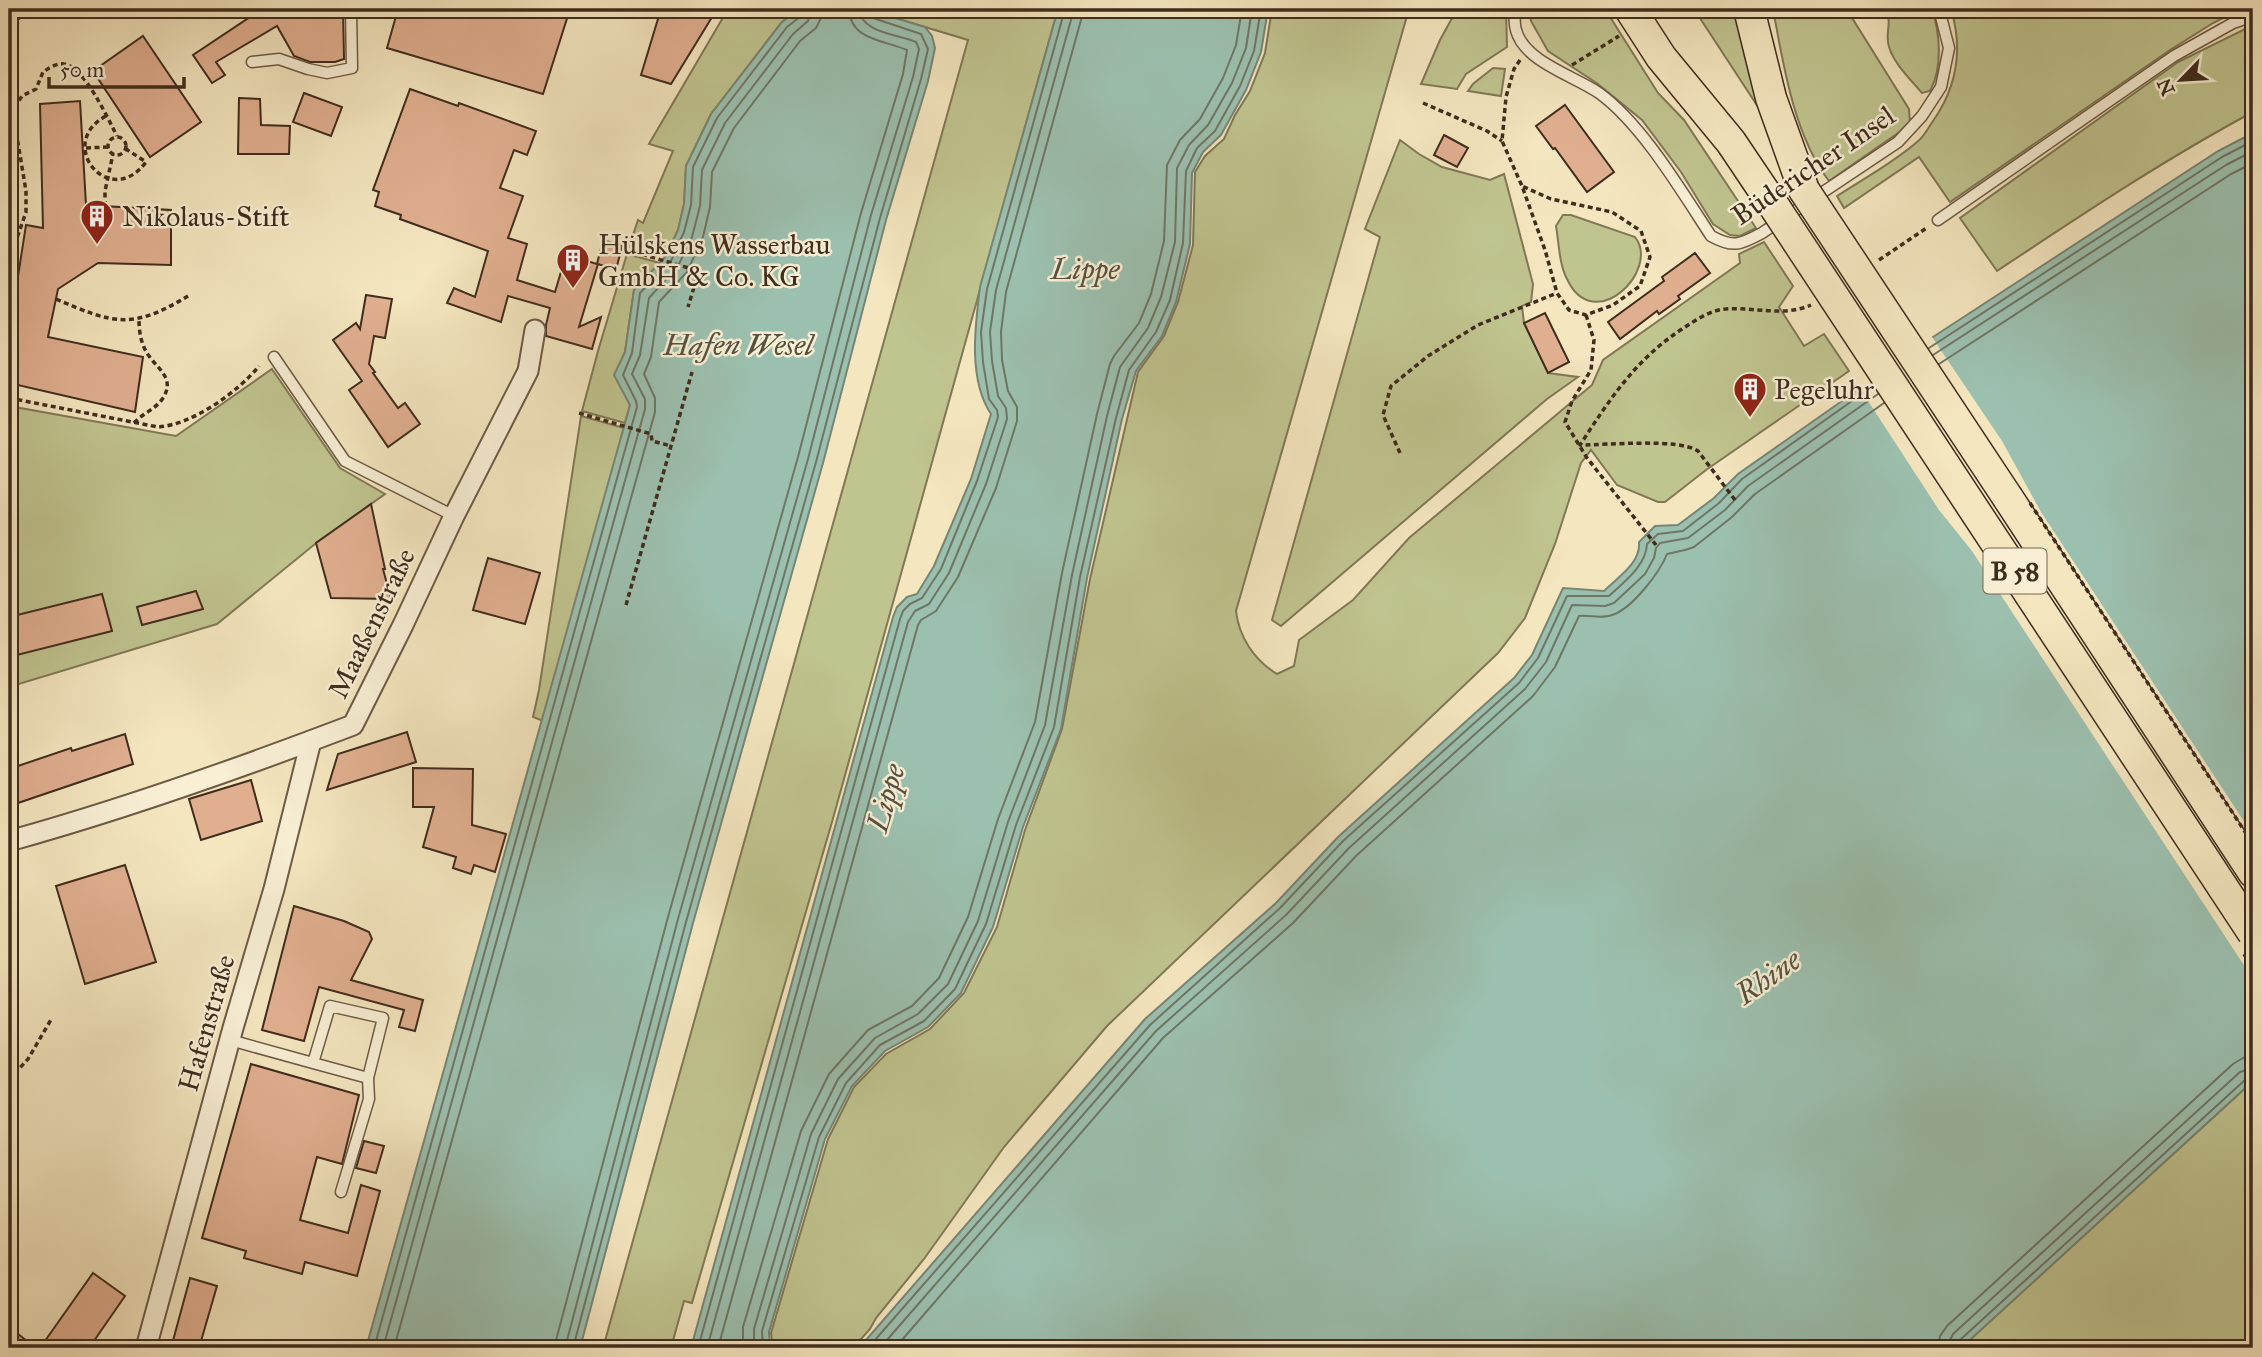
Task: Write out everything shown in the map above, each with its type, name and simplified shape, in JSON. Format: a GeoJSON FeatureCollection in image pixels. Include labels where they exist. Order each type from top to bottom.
{"type":"FeatureCollection","features":[{"type":"Feature","properties":{"kind":"main road","name":"B 58"},"geometry":{"type":"LineString","coordinates":[[1752,14],[1771,98],[1804,190],[2253,873]]}},
{"type":"Feature","properties":{"kind":"main road","name":"B 58"},"geometry":{"type":"LineString","coordinates":[[1627,21],[1661,57],[1731,142],[2253,933]]}},
{"type":"Feature","properties":{"kind":"street","name":"Maaßenstraße"},"geometry":{"type":"LineString","coordinates":[[9,841],[228,771],[353,725],[528,371],[535,330]]}},
{"type":"Feature","properties":{"kind":"street","name":"Hafenstraße"},"geometry":{"type":"LineString","coordinates":[[146,1348],[274,889],[311,741]]}},
{"type":"Feature","properties":{"kind":"street","name":"Hafenstraße"},"geometry":{"type":"LineString","coordinates":[[133,1348],[154,1320]]}},
{"type":"Feature","properties":{"kind":"lane"},"geometry":{"type":"LineString","coordinates":[[252,62],[279,59],[327,73],[352,68],[351,9]]}},
{"type":"Feature","properties":{"kind":"lane"},"geometry":{"type":"LineString","coordinates":[[1514,9],[1516,30],[1527,50]]}},
{"type":"Feature","properties":{"kind":"lane","name":"Büdericher Insel"},"geometry":{"type":"LineString","coordinates":[[1527,50],[1599,94],[1635,128],[1711,236],[1726,244],[1743,244],[1898,142],[1922,116],[1941,87],[1949,48],[1939,9]]}},
{"type":"Feature","properties":{"kind":"lane"},"geometry":{"type":"LineString","coordinates":[[1938,220],[2175,56],[2233,23],[2253,16]]}},
{"type":"Feature","properties":{"kind":"lane"},"geometry":{"type":"LineString","coordinates":[[274,356],[345,461],[454,516]]}},
{"type":"Feature","properties":{"kind":"lane"},"geometry":{"type":"LineString","coordinates":[[313,1063],[330,1006],[383,1018],[368,1078],[369,1099],[341,1192]]}},
{"type":"Feature","properties":{"kind":"lane"},"geometry":{"type":"LineString","coordinates":[[230,1040],[368,1078]]}},
{"type":"Feature","properties":{"kind":"path"},"geometry":{"type":"LineString","coordinates":[[9,78],[18,20],[23,9]]}},
{"type":"Feature","properties":{"kind":"path"},"geometry":{"type":"LineString","coordinates":[[1559,72],[1627,21]]}},
{"type":"Feature","properties":{"kind":"path"},"geometry":{"type":"LineString","coordinates":[[1522,186],[1551,199],[1612,212],[1642,231],[1650,257],[1640,286],[1613,305],[1586,315],[1569,310],[1557,293],[1522,186],[1502,141],[1506,97],[1514,69],[1527,50]]}},
{"type":"Feature","properties":{"kind":"path"},"geometry":{"type":"LineString","coordinates":[[19,269],[9,258],[26,212],[26,191],[14,119],[9,115],[22,96],[36,89],[43,72],[57,64],[66,64],[74,69],[87,85],[106,116],[117,136],[125,141],[126,149],[146,162],[139,172],[122,180],[107,178],[97,172],[86,158],[87,133],[106,116]]}},
{"type":"Feature","properties":{"kind":"path"},"geometry":{"type":"LineString","coordinates":[[1423,103],[1488,131],[1502,141]]}},
{"type":"Feature","properties":{"kind":"path"},"geometry":{"type":"LineString","coordinates":[[108,147],[111,138],[117,136]]}},
{"type":"Feature","properties":{"kind":"path"},"geometry":{"type":"LineString","coordinates":[[85,148],[108,147]]}},
{"type":"Feature","properties":{"kind":"path"},"geometry":{"type":"LineString","coordinates":[[105,206],[107,178],[113,154],[108,147]]}},
{"type":"Feature","properties":{"kind":"path"},"geometry":{"type":"LineString","coordinates":[[113,154],[121,154],[126,149]]}},
{"type":"Feature","properties":{"kind":"path"},"geometry":{"type":"LineString","coordinates":[[1871,265],[1938,220]]}},
{"type":"Feature","properties":{"kind":"path"},"geometry":{"type":"LineString","coordinates":[[634,252],[699,271],[688,307]]}},
{"type":"Feature","properties":{"kind":"path"},"geometry":{"type":"LineString","coordinates":[[1874,257],[1881,269]]}},
{"type":"Feature","properties":{"kind":"path"},"geometry":{"type":"LineString","coordinates":[[1400,453],[1383,415],[1391,386],[1428,356],[1478,325],[1557,293]]}},
{"type":"Feature","properties":{"kind":"path"},"geometry":{"type":"LineString","coordinates":[[56,299],[107,318],[127,320],[165,310],[188,296]]}},
{"type":"Feature","properties":{"kind":"path"},"geometry":{"type":"LineString","coordinates":[[1580,445],[1628,376],[1661,342],[1693,322],[1713,311],[1753,309],[1788,312],[1799,310],[1818,300]]}},
{"type":"Feature","properties":{"kind":"path"},"geometry":{"type":"LineString","coordinates":[[1586,315],[1594,340],[1591,370],[1572,401],[1565,422],[1656,545]]}},
{"type":"Feature","properties":{"kind":"path"},"geometry":{"type":"LineString","coordinates":[[134,423],[156,406],[168,387],[164,372],[148,355],[142,342],[139,319]]}},
{"type":"Feature","properties":{"kind":"path"},"geometry":{"type":"LineString","coordinates":[[9,398],[158,427],[182,423],[235,389],[259,366]]}},
{"type":"Feature","properties":{"kind":"path"},"geometry":{"type":"LineString","coordinates":[[626,605],[692,372]]}},
{"type":"Feature","properties":{"kind":"path"},"geometry":{"type":"LineString","coordinates":[[579,413],[651,434],[652,441],[671,446]]}},
{"type":"Feature","properties":{"kind":"path"},"geometry":{"type":"LineString","coordinates":[[1580,445],[1691,446],[1699,451],[1735,500]]}},
{"type":"Feature","properties":{"kind":"path"},"geometry":{"type":"LineString","coordinates":[[2026,496],[2253,844]]}},
{"type":"Feature","properties":{"kind":"path"},"geometry":{"type":"LineString","coordinates":[[9,1080],[28,1059],[52,1018]]}},
{"type":"Feature","properties":{"kind":"green space"},"geometry":{"type":"Polygon","coordinates":[[[728,9],[799,9],[782,22],[711,114],[686,166],[684,205],[678,230],[666,256],[629,247],[638,220],[643,223],[673,151],[649,144],[728,9]]]}},
{"type":"Feature","properties":{"kind":"green space"},"geometry":{"type":"Polygon","coordinates":[[[865,9],[1058,9],[832,822],[692,1303],[684,1301],[671,1348],[603,1348],[968,40],[865,9]]]}},
{"type":"Feature","properties":{"kind":"green space"},"geometry":{"type":"Polygon","coordinates":[[[1272,9],[1409,9],[1236,611],[1240,630],[1249,647],[1261,662],[1277,674],[1294,666],[1299,640],[1353,600],[1409,538],[1592,385],[1603,360],[1740,263],[1739,254],[1764,242],[1793,286],[1779,307],[1804,346],[1824,334],[1849,371],[1706,470],[1665,502],[1658,502],[1617,485],[1591,450],[1581,463],[1555,544],[1525,618],[1498,653],[1107,1026],[1004,1147],[924,1259],[853,1348],[773,1348],[771,1333],[828,1139],[854,1087],[886,1054],[930,1029],[964,993],[997,927],[1025,830],[1062,729],[1090,579],[1138,372],[1164,336],[1178,302],[1193,245],[1195,172],[1205,156],[1224,139],[1250,91],[1265,53],[1272,9]]]}},
{"type":"Feature","properties":{"kind":"green space"},"geometry":{"type":"Polygon","coordinates":[[[1457,9],[1506,9],[1507,47],[1466,74],[1457,89],[1421,84],[1440,40],[1457,9]]]}},
{"type":"Feature","properties":{"kind":"green space"},"geometry":{"type":"Polygon","coordinates":[[[1529,9],[1605,9],[1658,93],[1684,120],[1756,228],[1740,236],[1730,235],[1713,224],[1681,172],[1642,120],[1598,84],[1548,51],[1531,21],[1529,9]]]}},
{"type":"Feature","properties":{"kind":"green space"},"geometry":{"type":"Polygon","coordinates":[[[1694,9],[1741,9],[1781,142],[1694,9]]]}},
{"type":"Feature","properties":{"kind":"green space"},"geometry":{"type":"Polygon","coordinates":[[[1773,9],[1855,9],[1849,13],[1909,109],[1910,122],[1898,133],[1829,181],[1807,143],[1799,121],[1786,75],[1773,9]]]}},
{"type":"Feature","properties":{"kind":"green space"},"geometry":{"type":"Polygon","coordinates":[[[1886,9],[1932,9],[1939,50],[1937,72],[1930,91],[1922,93],[1893,56],[1888,42],[1889,19],[1886,9]]]}},
{"type":"Feature","properties":{"kind":"green space"},"geometry":{"type":"Polygon","coordinates":[[[1951,9],[2241,9],[2170,50],[1950,202],[1919,157],[1844,208],[1837,196],[1888,164],[1919,140],[1948,95],[1957,53],[1951,9]]]}},
{"type":"Feature","properties":{"kind":"green space"},"geometry":{"type":"Polygon","coordinates":[[[2253,25],[2253,112],[2155,168],[1997,271],[1960,218],[2178,62],[2253,25]]]}},
{"type":"Feature","properties":{"kind":"green space"},"geometry":{"type":"Polygon","coordinates":[[[1493,68],[1505,69],[1501,96],[1468,91],[1473,84],[1493,68]]]}},
{"type":"Feature","properties":{"kind":"green space"},"geometry":{"type":"Polygon","coordinates":[[[1400,140],[1442,167],[1490,180],[1504,174],[1533,284],[1531,302],[1522,306],[1524,323],[1548,373],[1578,377],[1547,399],[1281,626],[1272,620],[1380,237],[1365,229],[1400,140]]]}},
{"type":"Feature","properties":{"kind":"green space"},"geometry":{"type":"Polygon","coordinates":[[[1563,215],[1571,215],[1635,237],[1641,251],[1639,266],[1632,280],[1621,292],[1607,300],[1593,302],[1579,295],[1567,279],[1561,260],[1556,226],[1563,215]]]}},
{"type":"Feature","properties":{"kind":"green space"},"geometry":{"type":"Polygon","coordinates":[[[627,254],[660,263],[634,290],[625,352],[615,375],[630,405],[625,423],[582,411],[627,254]]]}},
{"type":"Feature","properties":{"kind":"green space"},"geometry":{"type":"Polygon","coordinates":[[[272,369],[340,468],[385,494],[315,544],[217,624],[9,687],[9,406],[176,436],[272,369]]]}},
{"type":"Feature","properties":{"kind":"green space"},"geometry":{"type":"Polygon","coordinates":[[[581,416],[624,428],[543,721],[533,717],[581,416]]]}},
{"type":"Feature","properties":{"kind":"green space"},"geometry":{"type":"Polygon","coordinates":[[[2253,1081],[2253,1348],[1961,1348],[2253,1081]]]}},
{"type":"Feature","properties":{"kind":"water","name":"Hafen Wesel"},"geometry":{"type":"Polygon","coordinates":[[[799,9],[865,9],[925,27],[932,36],[935,48],[928,81],[886,220],[823,463],[693,923],[580,1348],[366,1348],[630,405],[614,375],[625,352],[634,290],[666,256],[678,230],[684,204],[686,166],[711,114],[782,22],[799,9]]]}},
{"type":"Feature","properties":{"kind":"water","name":"Lippe"},"geometry":{"type":"Polygon","coordinates":[[[1058,9],[1268,9],[1261,52],[1246,90],[1221,135],[1203,152],[1192,173],[1190,244],[1176,302],[1162,336],[1136,371],[1122,419],[1087,578],[1061,729],[1023,827],[993,927],[961,993],[928,1027],[885,1051],[852,1086],[825,1139],[769,1332],[770,1348],[691,1348],[893,617],[897,607],[907,597],[917,594],[934,566],[971,479],[991,414],[979,385],[976,369],[975,335],[980,287],[1058,9]]]}},
{"type":"Feature","properties":{"kind":"water","name":"Rhine"},"geometry":{"type":"Polygon","coordinates":[[[2253,133],[2253,1081],[1961,1348],[859,1348],[1145,1019],[1276,903],[1338,837],[1514,678],[1532,655],[1563,588],[1604,591],[1632,563],[1639,550],[1639,542],[1655,526],[1678,525],[1714,498],[1738,474],[1933,337],[2218,151],[2253,133]]]}},
{"type":"Feature","properties":{"kind":"pier"},"geometry":{"type":"Polygon","coordinates":[[[1930,334],[2002,441],[2041,512],[2253,835],[2253,979],[1972,551],[1939,510],[1857,384],[1930,334]]]}},
{"type":"Feature","properties":{"kind":"building"},"geometry":{"type":"Polygon","coordinates":[[[262,9],[343,9],[344,59],[335,62],[310,62],[294,56],[277,26],[216,62],[225,75],[212,83],[193,55],[262,9]]]}},
{"type":"Feature","properties":{"kind":"building"},"geometry":{"type":"Polygon","coordinates":[[[398,9],[570,9],[543,94],[387,48],[398,9]]]}},
{"type":"Feature","properties":{"kind":"building"},"geometry":{"type":"Polygon","coordinates":[[[661,9],[717,9],[671,84],[641,75],[661,9]]]}},
{"type":"Feature","properties":{"kind":"building"},"geometry":{"type":"Polygon","coordinates":[[[143,36],[201,122],[150,157],[93,71],[143,36]]]}},
{"type":"Feature","properties":{"kind":"building"},"geometry":{"type":"Polygon","coordinates":[[[410,89],[458,106],[459,103],[536,131],[527,155],[514,150],[500,188],[523,196],[508,238],[527,244],[517,280],[555,292],[566,255],[597,264],[603,240],[622,246],[616,270],[598,264],[579,327],[601,317],[592,349],[546,336],[550,308],[508,296],[501,322],[447,303],[454,288],[475,297],[488,251],[400,219],[401,215],[375,206],[379,192],[373,190],[410,89]]]}},
{"type":"Feature","properties":{"kind":"building"},"geometry":{"type":"Polygon","coordinates":[[[304,93],[342,107],[331,136],[293,122],[304,93]]]}},
{"type":"Feature","properties":{"kind":"building"},"geometry":{"type":"Polygon","coordinates":[[[239,98],[260,99],[261,125],[290,126],[289,154],[238,154],[239,98]]]}},
{"type":"Feature","properties":{"kind":"building","name":"Nikolaus-Stift"},"geometry":{"type":"Polygon","coordinates":[[[80,101],[86,205],[171,210],[171,265],[98,263],[58,289],[48,337],[143,357],[135,412],[9,383],[9,334],[26,225],[43,228],[40,104],[80,101]]]}},
{"type":"Feature","properties":{"kind":"building"},"geometry":{"type":"Polygon","coordinates":[[[1565,105],[1614,172],[1587,192],[1536,126],[1565,105]]]}},
{"type":"Feature","properties":{"kind":"building"},"geometry":{"type":"Polygon","coordinates":[[[1444,135],[1468,148],[1457,167],[1434,155],[1444,135]]]}},
{"type":"Feature","properties":{"kind":"building"},"geometry":{"type":"Polygon","coordinates":[[[1695,253],[1710,273],[1678,296],[1680,299],[1659,314],[1657,311],[1620,339],[1608,322],[1664,281],[1662,277],[1695,253]]]}},
{"type":"Feature","properties":{"kind":"building"},"geometry":{"type":"Polygon","coordinates":[[[366,295],[392,299],[385,338],[374,336],[369,364],[398,408],[405,403],[420,424],[388,447],[349,390],[362,381],[333,340],[356,323],[360,329],[366,295]]]}},
{"type":"Feature","properties":{"kind":"building"},"geometry":{"type":"Polygon","coordinates":[[[1545,313],[1569,362],[1548,373],[1524,323],[1545,313]]]}},
{"type":"Feature","properties":{"kind":"building"},"geometry":{"type":"Polygon","coordinates":[[[371,504],[391,599],[331,598],[316,543],[371,504]]]}},
{"type":"Feature","properties":{"kind":"building"},"geometry":{"type":"Polygon","coordinates":[[[488,558],[540,573],[525,624],[473,610],[488,558]]]}},
{"type":"Feature","properties":{"kind":"building"},"geometry":{"type":"Polygon","coordinates":[[[196,591],[203,609],[142,625],[137,607],[196,591]]]}},
{"type":"Feature","properties":{"kind":"building"},"geometry":{"type":"Polygon","coordinates":[[[102,594],[112,631],[9,657],[9,617],[102,594]]]}},
{"type":"Feature","properties":{"kind":"building"},"geometry":{"type":"Polygon","coordinates":[[[407,732],[416,762],[327,790],[338,754],[407,732]]]}},
{"type":"Feature","properties":{"kind":"building"},"geometry":{"type":"Polygon","coordinates":[[[125,734],[133,764],[9,806],[9,769],[71,748],[72,751],[125,734]]]}},
{"type":"Feature","properties":{"kind":"building"},"geometry":{"type":"Polygon","coordinates":[[[413,768],[473,769],[472,825],[506,834],[495,872],[474,865],[471,874],[453,868],[456,857],[423,847],[434,807],[413,807],[413,768]]]}},
{"type":"Feature","properties":{"kind":"building"},"geometry":{"type":"Polygon","coordinates":[[[251,780],[262,821],[201,840],[189,799],[251,780]]]}},
{"type":"Feature","properties":{"kind":"building"},"geometry":{"type":"Polygon","coordinates":[[[125,865],[156,962],[85,984],[56,886],[125,865]]]}},
{"type":"Feature","properties":{"kind":"building"},"geometry":{"type":"Polygon","coordinates":[[[294,906],[344,921],[369,932],[372,939],[351,980],[423,1000],[415,1031],[399,1027],[404,1010],[319,987],[304,1041],[262,1030],[294,906]]]}},
{"type":"Feature","properties":{"kind":"building"},"geometry":{"type":"Polygon","coordinates":[[[251,1064],[359,1095],[342,1164],[317,1157],[300,1220],[348,1233],[361,1185],[380,1191],[357,1276],[305,1262],[302,1274],[244,1258],[246,1251],[202,1238],[251,1064]]]}},
{"type":"Feature","properties":{"kind":"building"},"geometry":{"type":"Polygon","coordinates":[[[364,1141],[384,1146],[376,1173],[356,1168],[364,1141]]]}},
{"type":"Feature","properties":{"kind":"building"},"geometry":{"type":"Polygon","coordinates":[[[93,1273],[125,1296],[89,1348],[40,1348],[93,1273]]]}},
{"type":"Feature","properties":{"kind":"building"},"geometry":{"type":"Polygon","coordinates":[[[190,1278],[217,1286],[199,1348],[171,1348],[190,1278]]]}},
{"type":"Feature","properties":{"kind":"building"},"geometry":{"type":"Polygon","coordinates":[[[9,1327],[36,1348],[9,1348],[9,1327]]]}},
{"type":"Feature","properties":{"kind":"place","name":"Nikolaus-Stift"},"geometry":{"type":"Point","coordinates":[97,246]}},
{"type":"Feature","properties":{"kind":"place","name":"Hülskens Wasserbau GmbH & Co. KG"},"geometry":{"type":"Point","coordinates":[573,290]}},
{"type":"Feature","properties":{"kind":"place","name":"Pegeluhr"},"geometry":{"type":"Point","coordinates":[1750,419]}}]}
